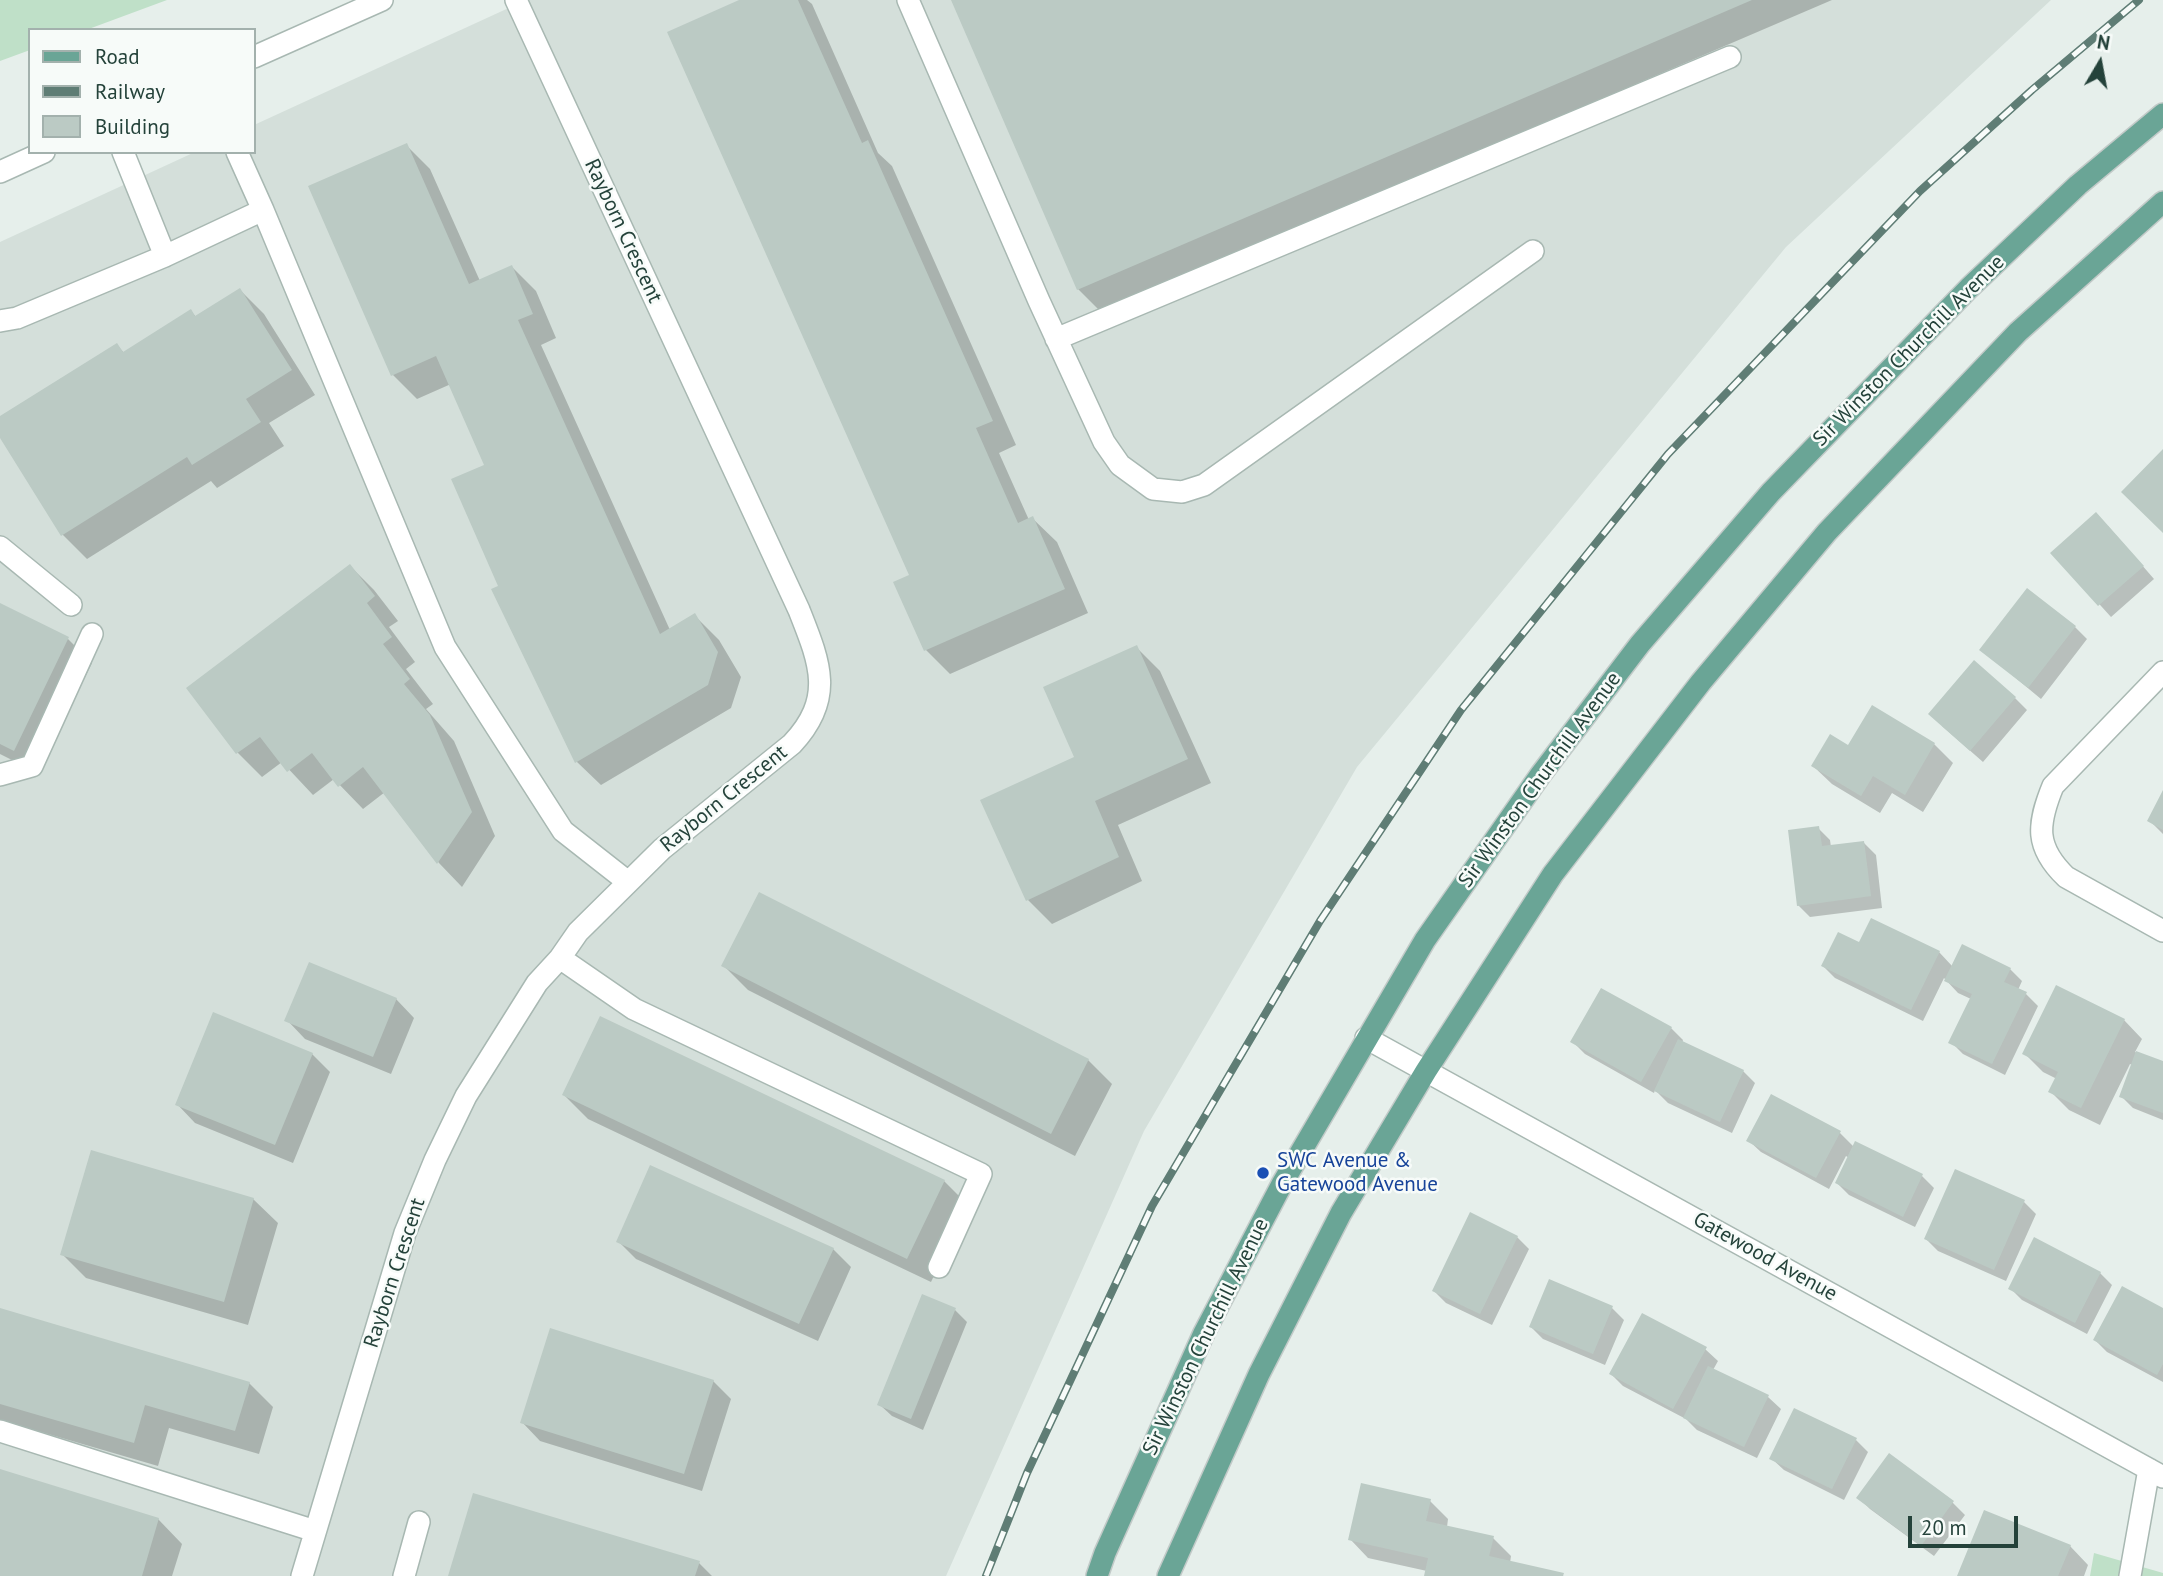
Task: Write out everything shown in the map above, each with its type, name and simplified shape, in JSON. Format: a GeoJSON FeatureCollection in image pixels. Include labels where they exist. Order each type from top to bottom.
{"type":"FeatureCollection","features":[{"type":"Feature","properties":{"kind":"main road","name":"Sir Winston Churchill Avenue"},"geometry":{"type":"LineString","coordinates":[[1097,1576],[1204,1334],[1282,1184],[1425,940],[1541,774],[1640,644],[1770,492],[1969,288],[2078,185],[2163,114]]}},
{"type":"Feature","properties":{"kind":"main road"},"geometry":{"type":"LineString","coordinates":[[1168,1576],[1259,1374],[1341,1213],[1426,1070],[1562,863],[1701,682],[1827,532],[2018,332],[2163,202]]}},
{"type":"Feature","properties":{"kind":"street"},"geometry":{"type":"LineString","coordinates":[[256,56],[382,0]]}},
{"type":"Feature","properties":{"kind":"street","name":"Rayborn Crescent"},"geometry":{"type":"LineString","coordinates":[[302,1576],[405,1233],[435,1160],[466,1096],[537,983],[560,958],[578,932],[662,849],[766,766],[807,728],[817,706],[820,682],[818,662],[799,610],[516,0]]}},
{"type":"Feature","properties":{"kind":"street"},"geometry":{"type":"LineString","coordinates":[[908,0],[1056,339],[1104,442],[1119,465],[1153,489],[1182,492],[1203,485],[1533,251]]}},
{"type":"Feature","properties":{"kind":"street"},"geometry":{"type":"LineString","coordinates":[[1056,339],[1730,57]]}},
{"type":"Feature","properties":{"kind":"street"},"geometry":{"type":"LineString","coordinates":[[0,172],[40,154]]}},
{"type":"Feature","properties":{"kind":"street"},"geometry":{"type":"LineString","coordinates":[[124,154],[165,256]]}},
{"type":"Feature","properties":{"kind":"street"},"geometry":{"type":"LineString","coordinates":[[238,154],[444,648],[563,831],[628,882]]}},
{"type":"Feature","properties":{"kind":"street"},"geometry":{"type":"LineString","coordinates":[[0,321],[17,318],[165,256],[263,209]]}},
{"type":"Feature","properties":{"kind":"street"},"geometry":{"type":"LineString","coordinates":[[0,547],[71,605]]}},
{"type":"Feature","properties":{"kind":"street"},"geometry":{"type":"LineString","coordinates":[[0,775],[32,766],[92,634]]}},
{"type":"Feature","properties":{"kind":"street"},"geometry":{"type":"LineString","coordinates":[[2163,672],[2053,786],[2045,805],[2041,836],[2043,849],[2066,877],[2163,931]]}},
{"type":"Feature","properties":{"kind":"street"},"geometry":{"type":"LineString","coordinates":[[560,958],[634,1009],[981,1174],[939,1267]]}},
{"type":"Feature","properties":{"kind":"street","name":"Gatewood Avenue"},"geometry":{"type":"LineString","coordinates":[[1366,1038],[2156,1473]]}},
{"type":"Feature","properties":{"kind":"street"},"geometry":{"type":"LineString","coordinates":[[0,1431],[315,1531]]}},
{"type":"Feature","properties":{"kind":"street"},"geometry":{"type":"LineString","coordinates":[[2130,1576],[2156,1473]]}},
{"type":"Feature","properties":{"kind":"street"},"geometry":{"type":"LineString","coordinates":[[404,1576],[419,1522]]}},
{"type":"Feature","properties":{"kind":"shaded area"},"geometry":{"type":"Polygon","coordinates":[[[526,0],[2051,0],[1786,247],[1357,767],[1144,1131],[946,1576],[0,1576],[0,242],[191,154],[256,154],[256,124],[526,0]]]}},
{"type":"Feature","properties":{"kind":"green space"},"geometry":{"type":"Polygon","coordinates":[[[0,0],[167,0],[91,28],[28,28],[28,51],[0,61],[0,0]]]}},
{"type":"Feature","properties":{"kind":"green space"},"geometry":{"type":"Polygon","coordinates":[[[2094,1553],[2163,1573],[2163,1576],[2090,1576],[2094,1553]]]}},
{"type":"Feature","properties":{"kind":"building"},"geometry":{"type":"Polygon","coordinates":[[[739,0],[798,0],[862,143],[868,140],[993,421],[976,428],[1018,523],[1033,516],[1065,589],[924,651],[893,582],[909,575],[667,32],[739,0]]]}},
{"type":"Feature","properties":{"kind":"building"},"geometry":{"type":"Polygon","coordinates":[[[951,0],[1752,0],[1077,290],[951,0]]]}},
{"type":"Feature","properties":{"kind":"building"},"geometry":{"type":"Polygon","coordinates":[[[407,143],[469,284],[512,265],[533,314],[518,320],[660,634],[695,613],[718,652],[708,685],[575,763],[491,589],[498,586],[451,479],[484,465],[436,356],[391,376],[308,186],[407,143]]]}},
{"type":"Feature","properties":{"kind":"building"},"geometry":{"type":"Polygon","coordinates":[[[240,288],[292,370],[246,399],[261,422],[192,465],[187,457],[61,536],[0,438],[0,416],[117,343],[123,352],[191,309],[195,316],[240,288]]]}},
{"type":"Feature","properties":{"kind":"building"},"geometry":{"type":"Polygon","coordinates":[[[2163,449],[2163,533],[2121,492],[2163,449]]]}},
{"type":"Feature","properties":{"kind":"building"},"geometry":{"type":"Polygon","coordinates":[[[2096,512],[2144,566],[2098,606],[2050,553],[2096,512]]]}},
{"type":"Feature","properties":{"kind":"building"},"geometry":{"type":"Polygon","coordinates":[[[350,564],[375,596],[367,603],[392,637],[383,644],[410,679],[404,684],[430,715],[472,812],[437,864],[363,767],[338,787],[312,753],[287,772],[260,737],[236,754],[186,688],[350,564]]]}},
{"type":"Feature","properties":{"kind":"building"},"geometry":{"type":"Polygon","coordinates":[[[2027,588],[2076,626],[2028,688],[1979,650],[2027,588]]]}},
{"type":"Feature","properties":{"kind":"building"},"geometry":{"type":"Polygon","coordinates":[[[0,603],[69,637],[14,751],[0,744],[0,603]]]}},
{"type":"Feature","properties":{"kind":"building"},"geometry":{"type":"Polygon","coordinates":[[[1137,645],[1188,759],[1095,801],[1119,857],[1026,901],[980,800],[1074,757],[1043,687],[1137,645]]]}},
{"type":"Feature","properties":{"kind":"building"},"geometry":{"type":"Polygon","coordinates":[[[1974,660],[2016,697],[1970,751],[1928,714],[1974,660]]]}},
{"type":"Feature","properties":{"kind":"building"},"geometry":{"type":"Polygon","coordinates":[[[1872,705],[1935,743],[1905,795],[1873,776],[1861,796],[1811,766],[1830,734],[1848,745],[1872,705]]]}},
{"type":"Feature","properties":{"kind":"building"},"geometry":{"type":"Polygon","coordinates":[[[2163,790],[2163,830],[2147,821],[2163,790]]]}},
{"type":"Feature","properties":{"kind":"building"},"geometry":{"type":"Polygon","coordinates":[[[1819,826],[1822,846],[1864,841],[1871,896],[1797,906],[1788,830],[1819,826]]]}},
{"type":"Feature","properties":{"kind":"building"},"geometry":{"type":"Polygon","coordinates":[[[759,892],[1089,1059],[1051,1134],[721,966],[759,892]]]}},
{"type":"Feature","properties":{"kind":"building"},"geometry":{"type":"Polygon","coordinates":[[[1871,918],[1940,951],[1911,1010],[1821,966],[1838,932],[1859,942],[1871,918]]]}},
{"type":"Feature","properties":{"kind":"building"},"geometry":{"type":"Polygon","coordinates":[[[1962,944],[2011,968],[2004,982],[2027,992],[1992,1064],[1948,1043],[1972,994],[1944,981],[1962,944]]]}},
{"type":"Feature","properties":{"kind":"building"},"geometry":{"type":"Polygon","coordinates":[[[309,962],[397,998],[373,1057],[284,1021],[309,962]]]}},
{"type":"Feature","properties":{"kind":"building"},"geometry":{"type":"Polygon","coordinates":[[[2056,985],[2125,1019],[2081,1108],[2048,1092],[2058,1072],[2022,1054],[2056,985]]]}},
{"type":"Feature","properties":{"kind":"building"},"geometry":{"type":"Polygon","coordinates":[[[1601,988],[1672,1027],[1641,1082],[1570,1042],[1601,988]]]}},
{"type":"Feature","properties":{"kind":"building"},"geometry":{"type":"Polygon","coordinates":[[[213,1012],[313,1053],[275,1145],[175,1105],[213,1012]]]}},
{"type":"Feature","properties":{"kind":"building"},"geometry":{"type":"Polygon","coordinates":[[[600,1016],[945,1180],[907,1259],[562,1095],[600,1016]]]}},
{"type":"Feature","properties":{"kind":"building"},"geometry":{"type":"Polygon","coordinates":[[[1678,1039],[1744,1070],[1720,1122],[1654,1091],[1678,1039]]]}},
{"type":"Feature","properties":{"kind":"building"},"geometry":{"type":"Polygon","coordinates":[[[2136,1051],[2163,1061],[2163,1113],[2119,1097],[2136,1051]]]}},
{"type":"Feature","properties":{"kind":"building"},"geometry":{"type":"Polygon","coordinates":[[[1771,1094],[1841,1131],[1816,1178],[1746,1141],[1771,1094]]]}},
{"type":"Feature","properties":{"kind":"building"},"geometry":{"type":"Polygon","coordinates":[[[1855,1141],[1923,1174],[1903,1217],[1835,1183],[1855,1141]]]}},
{"type":"Feature","properties":{"kind":"building"},"geometry":{"type":"Polygon","coordinates":[[[91,1150],[254,1198],[224,1302],[60,1255],[91,1150]]]}},
{"type":"Feature","properties":{"kind":"building"},"geometry":{"type":"Polygon","coordinates":[[[650,1165],[834,1248],[799,1324],[616,1242],[650,1165]]]}},
{"type":"Feature","properties":{"kind":"building"},"geometry":{"type":"Polygon","coordinates":[[[1955,1169],[2025,1200],[1994,1270],[1924,1239],[1955,1169]]]}},
{"type":"Feature","properties":{"kind":"building"},"geometry":{"type":"Polygon","coordinates":[[[1470,1212],[1518,1236],[1480,1314],[1432,1291],[1470,1212]]]}},
{"type":"Feature","properties":{"kind":"building"},"geometry":{"type":"Polygon","coordinates":[[[2034,1237],[2101,1272],[2075,1323],[2008,1289],[2034,1237]]]}},
{"type":"Feature","properties":{"kind":"building"},"geometry":{"type":"Polygon","coordinates":[[[1549,1279],[1613,1306],[1593,1354],[1529,1327],[1549,1279]]]}},
{"type":"Feature","properties":{"kind":"building"},"geometry":{"type":"Polygon","coordinates":[[[2122,1286],[2163,1308],[2163,1364],[2157,1375],[2093,1340],[2122,1286]]]}},
{"type":"Feature","properties":{"kind":"building"},"geometry":{"type":"Polygon","coordinates":[[[922,1294],[956,1308],[911,1419],[877,1405],[922,1294]]]}},
{"type":"Feature","properties":{"kind":"building"},"geometry":{"type":"Polygon","coordinates":[[[0,1308],[250,1382],[235,1431],[145,1405],[134,1443],[0,1404],[0,1308]]]}},
{"type":"Feature","properties":{"kind":"building"},"geometry":{"type":"Polygon","coordinates":[[[1642,1313],[1707,1347],[1673,1409],[1609,1374],[1642,1313]]]}},
{"type":"Feature","properties":{"kind":"building"},"geometry":{"type":"Polygon","coordinates":[[[550,1328],[714,1380],[684,1474],[520,1423],[550,1328]]]}},
{"type":"Feature","properties":{"kind":"building"},"geometry":{"type":"Polygon","coordinates":[[[1708,1366],[1769,1395],[1744,1447],[1683,1418],[1708,1366]]]}},
{"type":"Feature","properties":{"kind":"building"},"geometry":{"type":"Polygon","coordinates":[[[1794,1408],[1857,1438],[1832,1489],[1769,1459],[1794,1408]]]}},
{"type":"Feature","properties":{"kind":"building"},"geometry":{"type":"Polygon","coordinates":[[[1889,1453],[1954,1501],[1921,1546],[1856,1498],[1889,1453]]]}},
{"type":"Feature","properties":{"kind":"building"},"geometry":{"type":"Polygon","coordinates":[[[0,1469],[159,1518],[142,1576],[0,1576],[0,1469]]]}},
{"type":"Feature","properties":{"kind":"building"},"geometry":{"type":"Polygon","coordinates":[[[1361,1483],[1431,1499],[1426,1521],[1494,1536],[1489,1556],[1564,1573],[1563,1576],[1424,1576],[1428,1558],[1348,1540],[1361,1483]]]}},
{"type":"Feature","properties":{"kind":"building"},"geometry":{"type":"Polygon","coordinates":[[[473,1493],[700,1561],[695,1576],[448,1576],[473,1493]]]}},
{"type":"Feature","properties":{"kind":"building"},"geometry":{"type":"Polygon","coordinates":[[[1984,1510],[2071,1545],[2058,1576],[1957,1576],[1984,1510]]]}},
{"type":"Feature","properties":{"kind":"railway"},"geometry":{"type":"LineString","coordinates":[[986,1576],[1027,1473],[1152,1206],[1320,921],[1461,710],[1668,454],[1920,191],[2032,90],[2139,0]]}},
{"type":"Feature","properties":{"kind":"place","name":"SWC Avenue & Gatewood Avenue"},"geometry":{"type":"Point","coordinates":[1263,1173]}}]}
